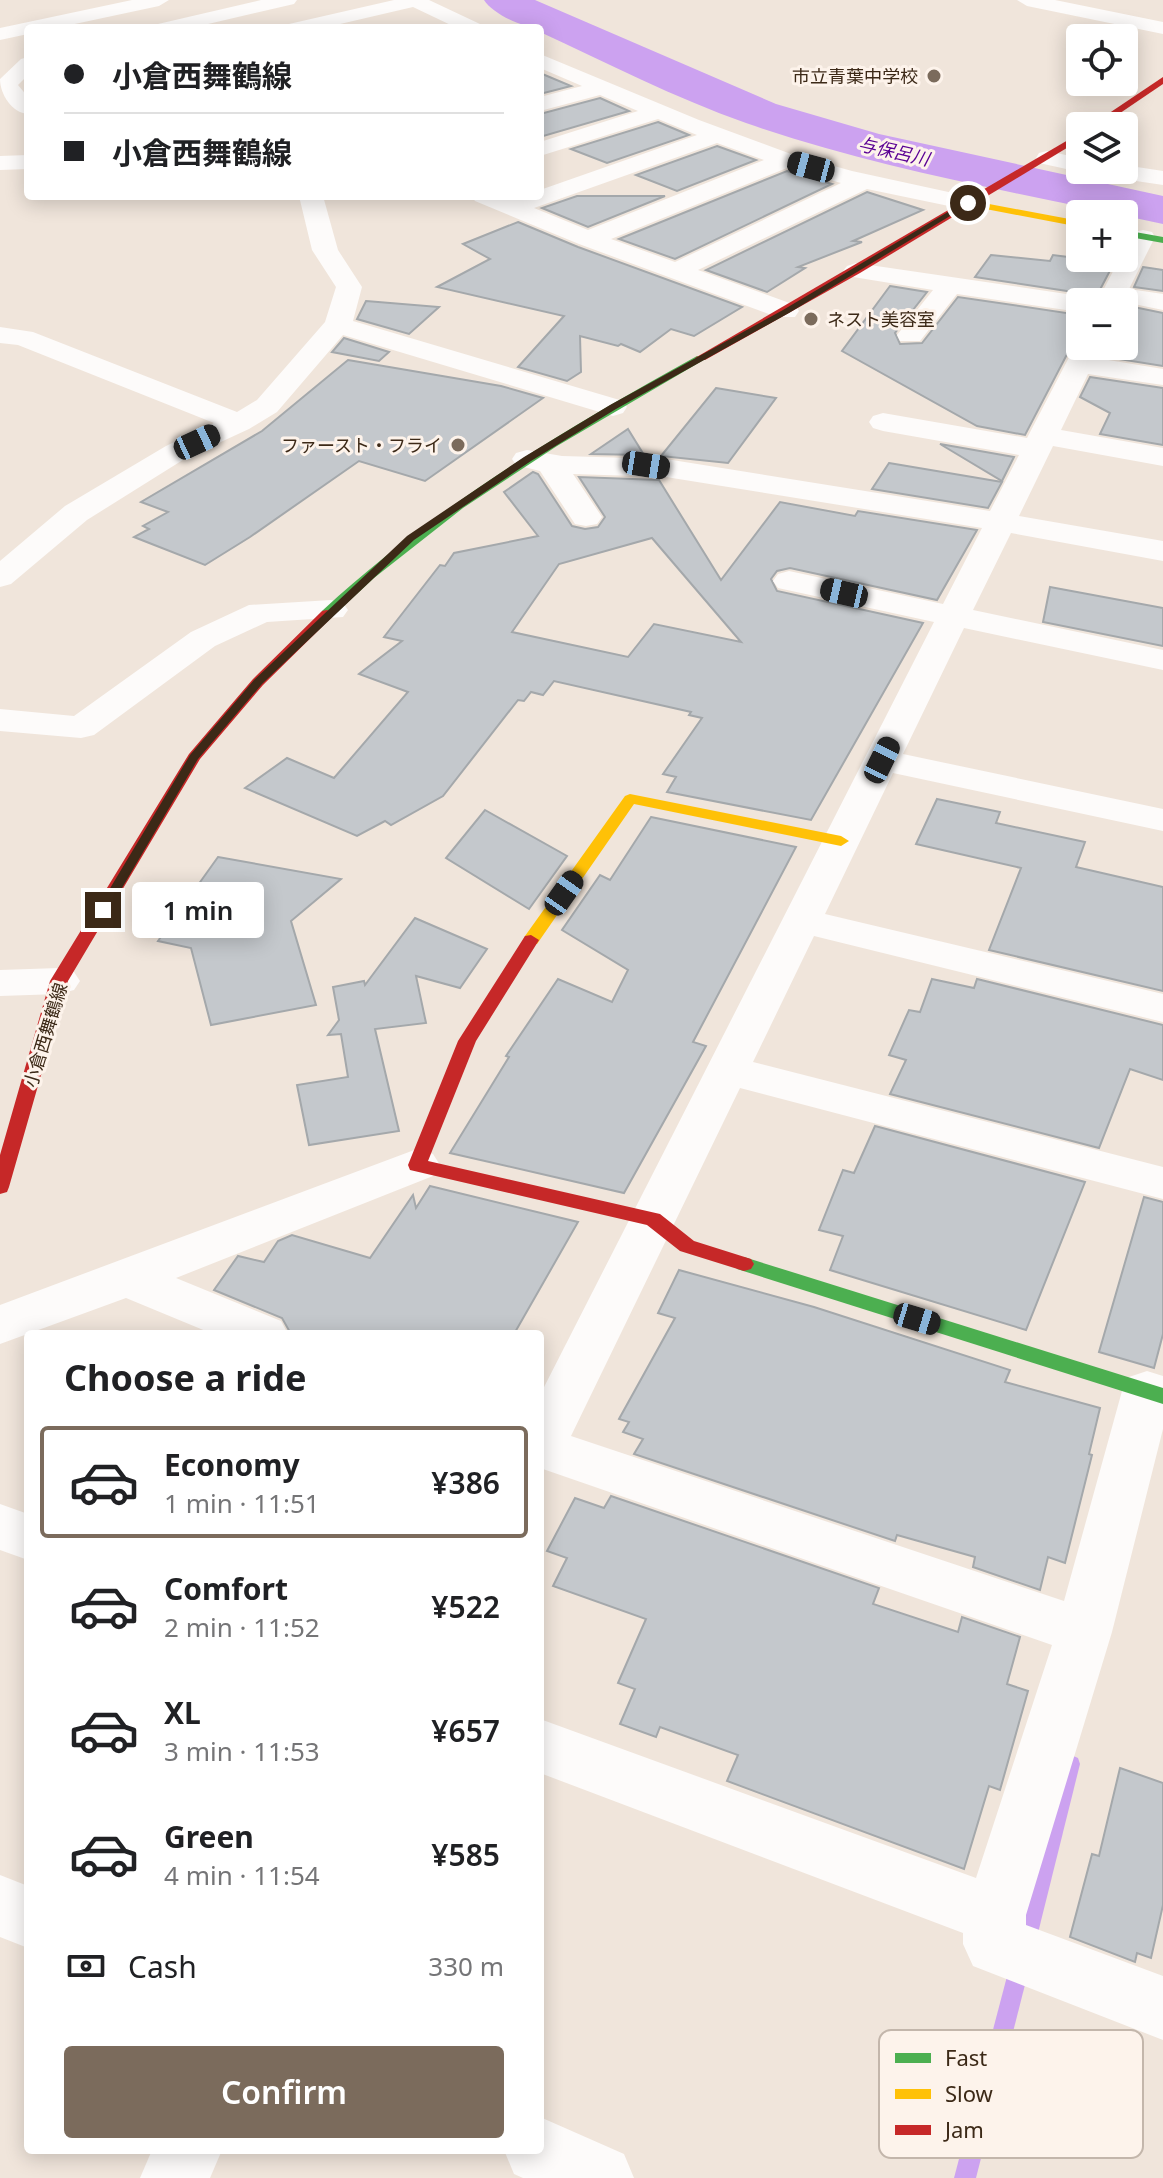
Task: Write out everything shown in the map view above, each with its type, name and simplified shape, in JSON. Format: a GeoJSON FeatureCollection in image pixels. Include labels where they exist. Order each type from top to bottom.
{"type":"FeatureCollection","features":[{"type":"Feature","properties":{"kind":"main road"},"geometry":{"type":"LineString","coordinates":[[1116,112],[1163,80]]}},
{"type":"Feature","properties":{"kind":"main road","name":"小倉西舞鶴線"},"geometry":{"type":"LineString","coordinates":[[0,1187],[59,981],[194,757],[258,682],[331,610],[410,538],[540,462],[613,407],[856,271],[1066,145]]}},
{"type":"Feature","properties":{"kind":"main road"},"geometry":{"type":"LineString","coordinates":[[968,203],[1066,221]]}},
{"type":"Feature","properties":{"kind":"main road"},"geometry":{"type":"LineString","coordinates":[[841,841],[630,799],[531,940],[467,1041],[417,1165],[653,1219],[687,1246],[1155,1393]]}},
{"type":"Feature","properties":{"kind":"street"},"geometry":{"type":"LineString","coordinates":[[73,23],[159,0]]}},
{"type":"Feature","properties":{"kind":"street"},"geometry":{"type":"LineString","coordinates":[[183,24],[287,0]]}},
{"type":"Feature","properties":{"kind":"street"},"geometry":{"type":"LineString","coordinates":[[1027,0],[1163,28]]}},
{"type":"Feature","properties":{"kind":"street"},"geometry":{"type":"LineString","coordinates":[[314,24],[415,1],[465,24]]}},
{"type":"Feature","properties":{"kind":"street"},"geometry":{"type":"LineString","coordinates":[[131,6],[160,24]]}},
{"type":"Feature","properties":{"kind":"street"},"geometry":{"type":"LineString","coordinates":[[24,9],[35,24]]}},
{"type":"Feature","properties":{"kind":"street"},"geometry":{"type":"LineString","coordinates":[[0,34],[24,29]]}},
{"type":"Feature","properties":{"kind":"street"},"geometry":{"type":"LineString","coordinates":[[544,63],[658,112],[785,160],[968,203]]}},
{"type":"Feature","properties":{"kind":"street"},"geometry":{"type":"LineString","coordinates":[[24,67],[7,84],[24,107]]}},
{"type":"Feature","properties":{"kind":"street"},"geometry":{"type":"LineString","coordinates":[[544,103],[601,88]]}},
{"type":"Feature","properties":{"kind":"street"},"geometry":{"type":"LineString","coordinates":[[544,148],[658,112]]}},
{"type":"Feature","properties":{"kind":"street"},"geometry":{"type":"LineString","coordinates":[[544,196],[718,135]]}},
{"type":"Feature","properties":{"kind":"street"},"geometry":{"type":"LineString","coordinates":[[588,239],[785,160]]}},
{"type":"Feature","properties":{"kind":"street"},"geometry":{"type":"LineString","coordinates":[[1042,161],[1066,164]]}},
{"type":"Feature","properties":{"kind":"street"},"geometry":{"type":"LineString","coordinates":[[0,163],[24,162]]}},
{"type":"Feature","properties":{"kind":"street"},"geometry":{"type":"LineString","coordinates":[[1138,174],[1163,178]]}},
{"type":"Feature","properties":{"kind":"street"},"geometry":{"type":"LineString","coordinates":[[678,270],[864,181]]}},
{"type":"Feature","properties":{"kind":"street"},"geometry":{"type":"LineString","coordinates":[[0,577],[76,513],[176,452],[239,423],[267,406],[338,325],[349,287],[325,250],[312,200]]}},
{"type":"Feature","properties":{"kind":"street"},"geometry":{"type":"LineString","coordinates":[[492,200],[588,239],[786,311]]}},
{"type":"Feature","properties":{"kind":"street"},"geometry":{"type":"LineString","coordinates":[[511,208],[534,200]]}},
{"type":"Feature","properties":{"kind":"street"},"geometry":{"type":"LineString","coordinates":[[1117,288],[1143,237]]}},
{"type":"Feature","properties":{"kind":"street"},"geometry":{"type":"LineString","coordinates":[[856,271],[1066,302]]}},
{"type":"Feature","properties":{"kind":"street"},"geometry":{"type":"LineString","coordinates":[[910,335],[950,286]]}},
{"type":"Feature","properties":{"kind":"street"},"geometry":{"type":"LineString","coordinates":[[1138,300],[1163,302]]}},
{"type":"Feature","properties":{"kind":"street"},"geometry":{"type":"LineString","coordinates":[[338,325],[613,407]]}},
{"type":"Feature","properties":{"kind":"street"},"geometry":{"type":"LineString","coordinates":[[0,335],[23,338],[239,423]]}},
{"type":"Feature","properties":{"kind":"street"},"geometry":{"type":"LineString","coordinates":[[544,1438],[1082,360]]}},
{"type":"Feature","properties":{"kind":"street"},"geometry":{"type":"LineString","coordinates":[[1102,360],[1163,377]]}},
{"type":"Feature","properties":{"kind":"street"},"geometry":{"type":"LineString","coordinates":[[883,422],[1163,457]]}},
{"type":"Feature","properties":{"kind":"street"},"geometry":{"type":"LineString","coordinates":[[540,462],[586,517]]}},
{"type":"Feature","properties":{"kind":"street"},"geometry":{"type":"LineString","coordinates":[[540,462],[646,465],[1001,521],[1163,551]]}},
{"type":"Feature","properties":{"kind":"street"},"geometry":{"type":"LineString","coordinates":[[789,581],[1163,660]]}},
{"type":"Feature","properties":{"kind":"street"},"geometry":{"type":"LineString","coordinates":[[0,720],[81,727],[175,657],[203,639],[249,617],[261,612],[331,610]]}},
{"type":"Feature","properties":{"kind":"street"},"geometry":{"type":"LineString","coordinates":[[882,760],[1163,820]]}},
{"type":"Feature","properties":{"kind":"street"},"geometry":{"type":"LineString","coordinates":[[802,921],[1163,1008]]}},
{"type":"Feature","properties":{"kind":"street"},"geometry":{"type":"LineString","coordinates":[[0,983],[59,981]]}},
{"type":"Feature","properties":{"kind":"street"},"geometry":{"type":"LineString","coordinates":[[727,1070],[1163,1183]]}},
{"type":"Feature","properties":{"kind":"street"},"geometry":{"type":"LineString","coordinates":[[0,1325],[417,1165]]}},
{"type":"Feature","properties":{"kind":"street"},"geometry":{"type":"LineString","coordinates":[[127,1278],[253,1330]]}},
{"type":"Feature","properties":{"kind":"street"},"geometry":{"type":"LineString","coordinates":[[1155,1393],[995,1915],[995,1944],[1163,2008]]}},
{"type":"Feature","properties":{"kind":"street"},"geometry":{"type":"LineString","coordinates":[[544,1447],[1084,1632]]}},
{"type":"Feature","properties":{"kind":"street"},"geometry":{"type":"LineString","coordinates":[[0,1526],[24,1535]]}},
{"type":"Feature","properties":{"kind":"street"},"geometry":{"type":"LineString","coordinates":[[544,1747],[995,1915]]}},
{"type":"Feature","properties":{"kind":"street"},"geometry":{"type":"LineString","coordinates":[[0,1905],[24,1916]]}},
{"type":"Feature","properties":{"kind":"street"},"geometry":{"type":"LineString","coordinates":[[544,2153],[600,2178]]}},
{"type":"Feature","properties":{"kind":"street"},"geometry":{"type":"LineString","coordinates":[[174,2178],[186,2154]]}},
{"type":"Feature","properties":{"kind":"building"},"geometry":{"type":"Polygon","coordinates":[[[544,75],[571,86],[544,93],[544,75]]]}},
{"type":"Feature","properties":{"kind":"building"},"geometry":{"type":"Polygon","coordinates":[[[600,98],[629,111],[544,136],[544,113],[600,98]]]}},
{"type":"Feature","properties":{"kind":"building"},"geometry":{"type":"Polygon","coordinates":[[[658,122],[689,135],[607,163],[571,149],[658,122]]]}},
{"type":"Feature","properties":{"kind":"building"},"geometry":{"type":"Polygon","coordinates":[[[717,146],[756,160],[677,191],[636,175],[717,146]]]}},
{"type":"Feature","properties":{"kind":"building"},"geometry":{"type":"Polygon","coordinates":[[[787,171],[832,184],[675,259],[619,239],[787,171]]]}},
{"type":"Feature","properties":{"kind":"building"},"geometry":{"type":"Polygon","coordinates":[[[867,192],[923,210],[853,241],[862,242],[798,267],[805,268],[767,292],[706,270],[867,192]]]}},
{"type":"Feature","properties":{"kind":"building"},"geometry":{"type":"Polygon","coordinates":[[[577,196],[665,196],[588,227],[542,208],[577,196]]]}},
{"type":"Feature","properties":{"kind":"building"},"geometry":{"type":"Polygon","coordinates":[[[518,222],[742,307],[694,336],[671,329],[640,352],[621,344],[618,346],[580,336],[581,372],[567,381],[518,367],[564,316],[437,287],[490,259],[463,244],[518,222]]]}},
{"type":"Feature","properties":{"kind":"building"},"geometry":{"type":"Polygon","coordinates":[[[991,255],[1050,261],[1053,255],[1066,257],[1066,272],[1109,272],[1101,288],[1066,288],[1066,291],[975,277],[991,255]]]}},
{"type":"Feature","properties":{"kind":"building"},"geometry":{"type":"Polygon","coordinates":[[[1143,267],[1163,270],[1163,291],[1134,287],[1143,267]]]}},
{"type":"Feature","properties":{"kind":"building"},"geometry":{"type":"Polygon","coordinates":[[[890,286],[927,292],[895,333],[900,344],[922,343],[958,297],[1066,313],[1066,356],[1025,435],[977,426],[842,351],[890,286]]]}},
{"type":"Feature","properties":{"kind":"building"},"geometry":{"type":"Polygon","coordinates":[[[366,301],[439,307],[409,334],[357,319],[366,301]]]}},
{"type":"Feature","properties":{"kind":"building"},"geometry":{"type":"Polygon","coordinates":[[[1138,308],[1163,313],[1163,366],[1125,360],[1138,360],[1138,308]]]}},
{"type":"Feature","properties":{"kind":"building"},"geometry":{"type":"Polygon","coordinates":[[[344,338],[389,352],[379,361],[332,352],[344,338]]]}},
{"type":"Feature","properties":{"kind":"building"},"geometry":{"type":"Polygon","coordinates":[[[348,360],[501,386],[543,398],[425,481],[359,461],[205,565],[134,537],[149,529],[143,526],[168,512],[141,502],[262,431],[348,360]]]}},
{"type":"Feature","properties":{"kind":"building"},"geometry":{"type":"Polygon","coordinates":[[[1090,377],[1163,388],[1163,445],[1100,434],[1110,413],[1080,397],[1090,377]]]}},
{"type":"Feature","properties":{"kind":"building"},"geometry":{"type":"Polygon","coordinates":[[[716,388],[776,398],[728,463],[661,456],[716,388]]]}},
{"type":"Feature","properties":{"kind":"building"},"geometry":{"type":"Polygon","coordinates":[[[628,429],[644,455],[591,454],[628,429]]]}},
{"type":"Feature","properties":{"kind":"building"},"geometry":{"type":"Polygon","coordinates":[[[940,444],[1014,457],[1002,481],[940,444]]]}},
{"type":"Feature","properties":{"kind":"building"},"geometry":{"type":"Polygon","coordinates":[[[889,463],[1002,482],[988,508],[872,489],[889,463]]]}},
{"type":"Feature","properties":{"kind":"building"},"geometry":{"type":"Polygon","coordinates":[[[533,472],[538,474],[572,526],[585,529],[598,527],[605,517],[579,477],[659,480],[721,580],[780,502],[855,516],[858,511],[977,530],[937,600],[790,568],[777,571],[771,579],[777,591],[923,623],[811,820],[667,792],[676,777],[663,774],[702,718],[689,715],[691,712],[554,681],[543,695],[531,692],[524,701],[518,700],[443,796],[391,825],[385,821],[357,836],[245,788],[287,758],[334,778],[408,692],[359,674],[402,641],[384,637],[440,565],[445,566],[454,553],[538,536],[504,492],[533,472]],[[652,538],[559,564],[512,632],[628,657],[654,624],[741,642],[652,538]]]}},
{"type":"Feature","properties":{"kind":"building"},"geometry":{"type":"Polygon","coordinates":[[[1050,587],[1163,608],[1163,646],[1043,622],[1050,587]]]}},
{"type":"Feature","properties":{"kind":"building"},"geometry":{"type":"Polygon","coordinates":[[[937,799],[1000,812],[996,823],[1085,842],[1076,867],[1163,887],[1163,991],[989,950],[1021,868],[916,844],[937,799]]]}},
{"type":"Feature","properties":{"kind":"building"},"geometry":{"type":"Polygon","coordinates":[[[485,810],[567,856],[529,909],[446,858],[485,810]]]}},
{"type":"Feature","properties":{"kind":"building"},"geometry":{"type":"Polygon","coordinates":[[[651,817],[796,847],[693,1042],[706,1046],[624,1193],[450,1153],[509,1057],[506,1056],[558,979],[612,1002],[628,970],[562,930],[600,875],[610,880],[651,817]]]}},
{"type":"Feature","properties":{"kind":"building"},"geometry":{"type":"Polygon","coordinates":[[[218,857],[341,879],[291,921],[316,1005],[211,1025],[191,948],[158,941],[218,857]]]}},
{"type":"Feature","properties":{"kind":"building"},"geometry":{"type":"Polygon","coordinates":[[[415,918],[487,949],[460,988],[416,976],[426,1023],[375,1029],[399,1131],[309,1145],[297,1085],[348,1077],[341,1034],[328,1035],[339,1020],[333,987],[364,981],[365,985],[415,918]]]}},
{"type":"Feature","properties":{"kind":"building"},"geometry":{"type":"Polygon","coordinates":[[[932,979],[974,988],[977,979],[1163,1025],[1163,1080],[1130,1069],[1099,1148],[890,1094],[906,1060],[889,1055],[909,1010],[920,1012],[932,979]]]}},
{"type":"Feature","properties":{"kind":"building"},"geometry":{"type":"Polygon","coordinates":[[[875,1126],[1085,1182],[1026,1330],[830,1270],[843,1236],[819,1230],[843,1170],[854,1173],[875,1126]]]}},
{"type":"Feature","properties":{"kind":"building"},"geometry":{"type":"Polygon","coordinates":[[[430,1186],[578,1222],[516,1330],[289,1330],[282,1318],[214,1290],[238,1256],[264,1262],[278,1241],[292,1235],[370,1258],[413,1195],[416,1208],[430,1186]]]}},
{"type":"Feature","properties":{"kind":"building"},"geometry":{"type":"Polygon","coordinates":[[[1144,1197],[1163,1202],[1163,1334],[1154,1368],[1099,1352],[1144,1197]]]}},
{"type":"Feature","properties":{"kind":"building"},"geometry":{"type":"Polygon","coordinates":[[[679,1270],[814,1307],[1010,1370],[1005,1382],[1100,1408],[1089,1454],[1092,1455],[1065,1563],[1048,1557],[1040,1590],[973,1567],[975,1557],[897,1535],[895,1541],[634,1454],[643,1439],[623,1432],[629,1422],[619,1419],[675,1318],[658,1313],[679,1270]]]}},
{"type":"Feature","properties":{"kind":"building"},"geometry":{"type":"Polygon","coordinates":[[[611,1496],[879,1588],[873,1604],[958,1632],[962,1617],[1020,1637],[1007,1684],[1028,1691],[1000,1790],[989,1786],[964,1869],[727,1781],[738,1755],[660,1727],[656,1737],[620,1724],[635,1689],[618,1683],[646,1619],[553,1586],[567,1558],[547,1551],[575,1498],[604,1508],[611,1496]]]}},
{"type":"Feature","properties":{"kind":"building"},"geometry":{"type":"Polygon","coordinates":[[[1120,1768],[1163,1783],[1163,1905],[1151,1958],[1137,1953],[1135,1962],[1070,1937],[1092,1854],[1099,1856],[1120,1768]]]}},
{"type":"Feature","properties":{"kind":"waterway","name":"与保呂川"},"geometry":{"type":"LineString","coordinates":[[503,0],[649,67],[760,113],[869,146],[1163,210]]}},
{"type":"Feature","properties":{"kind":"waterway"},"geometry":{"type":"LineString","coordinates":[[1025,1945],[1071,1764]]}},
{"type":"Feature","properties":{"kind":"waterway"},"geometry":{"type":"LineString","coordinates":[[1003,2030],[1020,1965]]}},
{"type":"Feature","properties":{"kind":"waterway"},"geometry":{"type":"LineString","coordinates":[[965,2178],[970,2158]]}},
{"type":"Feature","properties":{"kind":"traffic: fast"},"geometry":{"type":"LineString","coordinates":[[1138,236],[1163,240]]}},
{"type":"Feature","properties":{"kind":"traffic: fast"},"geometry":{"type":"LineString","coordinates":[[327,614],[369,575],[458,505],[553,443],[701,358]]}},
{"type":"Feature","properties":{"kind":"traffic: fast"},"geometry":{"type":"LineString","coordinates":[[744,1264],[1163,1396]]}},
{"type":"Feature","properties":{"kind":"traffic: slow"},"geometry":{"type":"LineString","coordinates":[[968,203],[1066,221]]}},
{"type":"Feature","properties":{"kind":"traffic: slow"},"geometry":{"type":"LineString","coordinates":[[531,940],[630,799],[841,841]]}},
{"type":"Feature","properties":{"kind":"traffic: jam"},"geometry":{"type":"LineString","coordinates":[[1116,112],[1163,80]]}},
{"type":"Feature","properties":{"kind":"traffic: jam"},"geometry":{"type":"LineString","coordinates":[[701,358],[856,271],[1066,144]]}},
{"type":"Feature","properties":{"kind":"traffic: jam"},"geometry":{"type":"LineString","coordinates":[[0,1187],[59,981],[194,757],[258,682],[327,614]]}},
{"type":"Feature","properties":{"kind":"traffic: jam"},"geometry":{"type":"LineString","coordinates":[[531,940],[467,1041],[417,1165],[653,1219],[687,1246],[744,1264]]}},
{"type":"Feature","properties":{"kind":"place","name":"市立青葉中学校"},"geometry":{"type":"Point","coordinates":[934,76]}},
{"type":"Feature","properties":{"kind":"place","name":"ネスト美容室"},"geometry":{"type":"Point","coordinates":[811,319]}},
{"type":"Feature","properties":{"kind":"place","name":"ファースト・フライ"},"geometry":{"type":"Point","coordinates":[458,445]}},
{"type":"Feature","properties":{"kind":"route"},"geometry":{"type":"LineString","coordinates":[[103,910],[194,757],[258,682],[410,538],[527,459],[613,407],[856,271],[968,203]]}}]}
